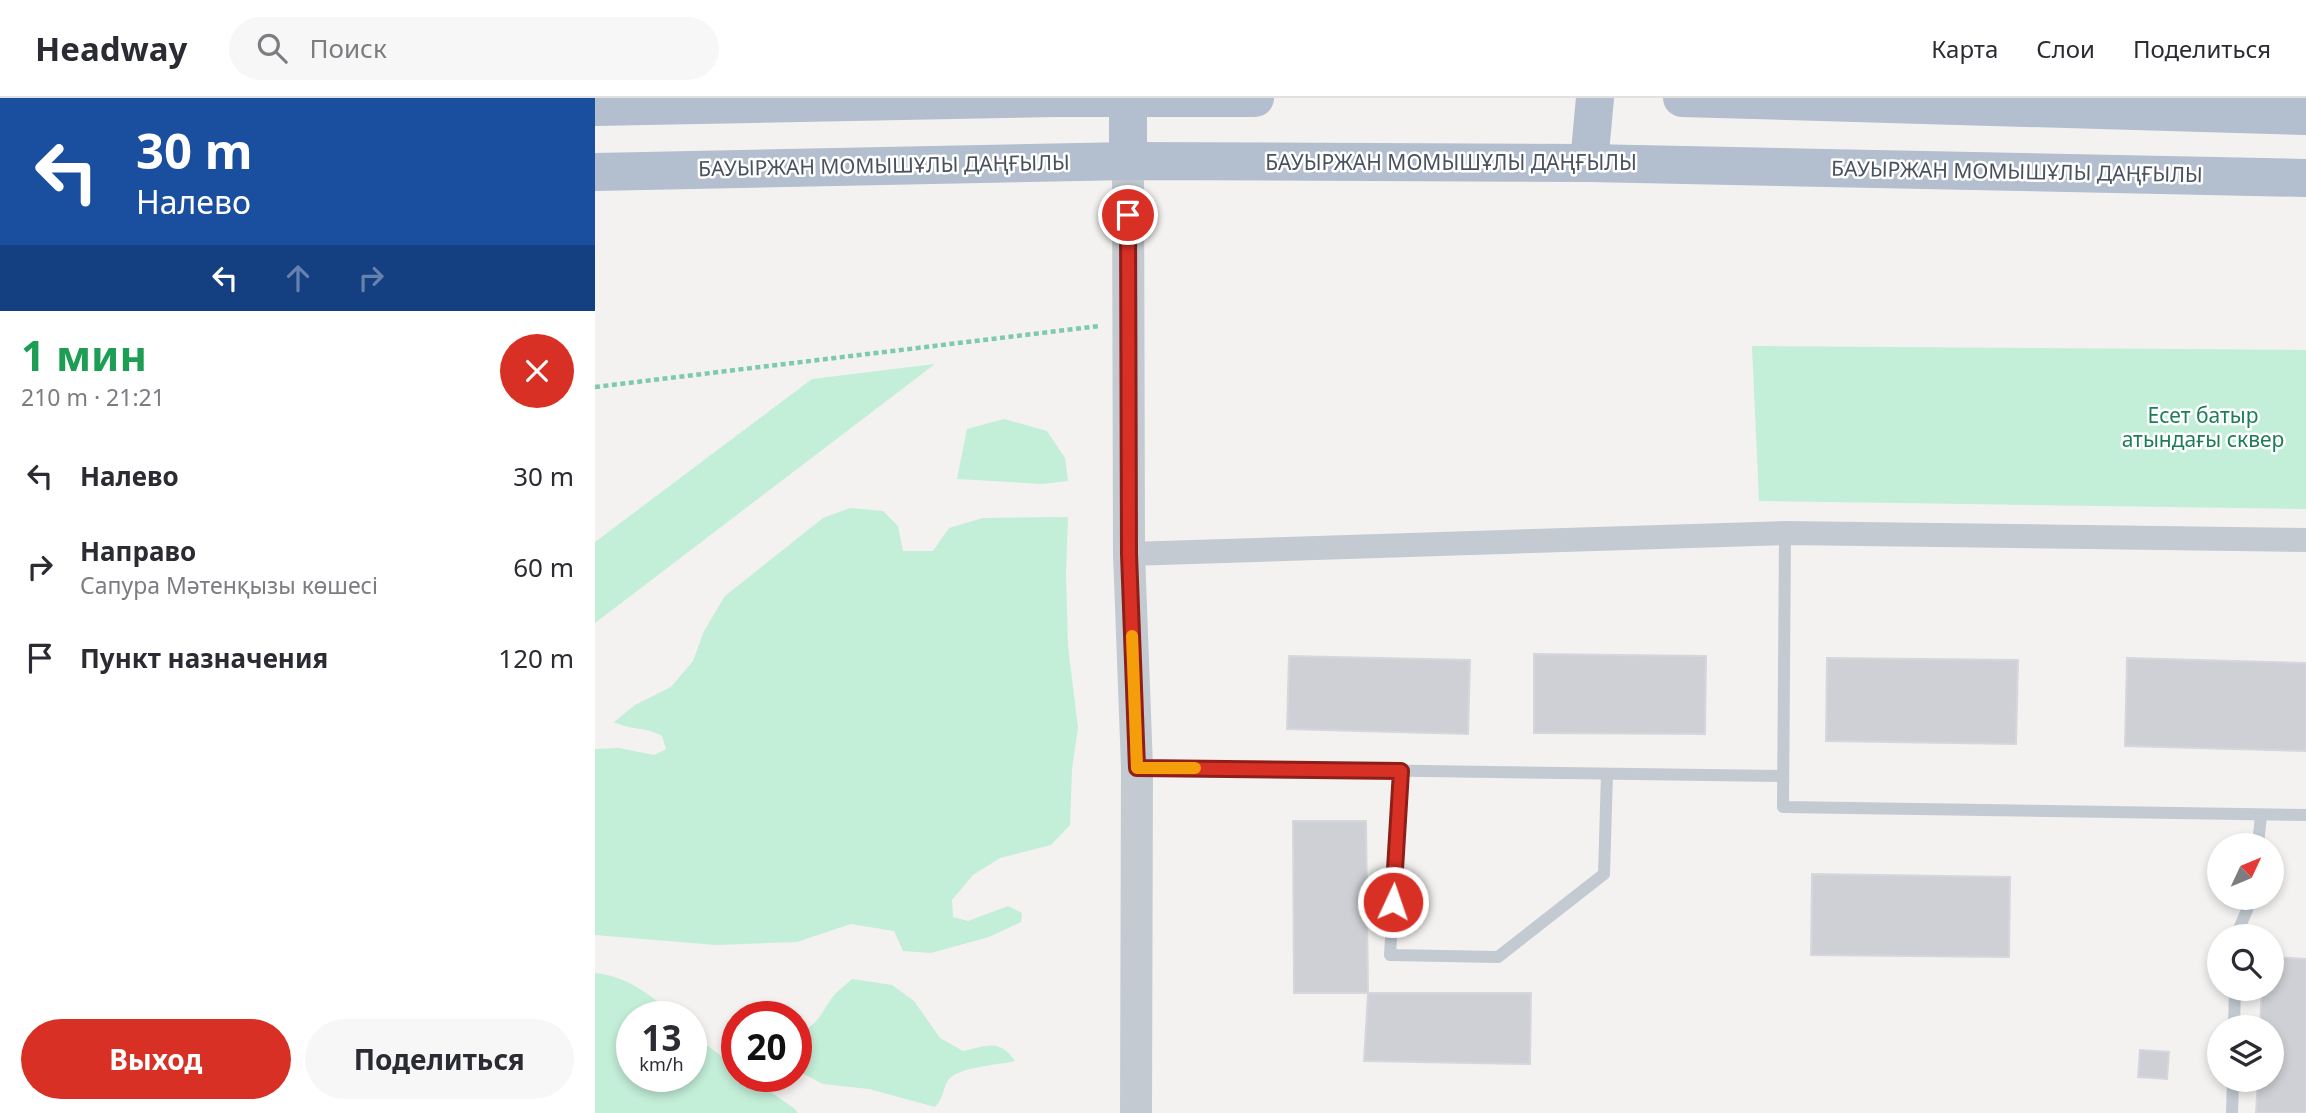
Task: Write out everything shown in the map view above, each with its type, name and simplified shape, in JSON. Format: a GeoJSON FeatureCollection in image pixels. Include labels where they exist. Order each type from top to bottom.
{"type":"FeatureCollection","features":[{"type":"Feature","properties":{"kind":"main road"},"geometry":{"type":"LineString","coordinates":[[1128,98],[1128,162]]}},
{"type":"Feature","properties":{"kind":"main road"},"geometry":{"type":"LineString","coordinates":[[595,107],[806,100],[1255,98]]}},
{"type":"Feature","properties":{"kind":"main road"},"geometry":{"type":"LineString","coordinates":[[1589,163],[1595,98]]}},
{"type":"Feature","properties":{"kind":"main road"},"geometry":{"type":"LineString","coordinates":[[1682,98],[2306,116]]}},
{"type":"Feature","properties":{"kind":"main road","name":"БАУЫРЖАН МОМЫШҰЛЫ ДАҢҒЫЛЫ"},"geometry":{"type":"LineString","coordinates":[[595,172],[1128,162],[1589,163],[2306,178]]}},
{"type":"Feature","properties":{"kind":"street"},"geometry":{"type":"LineString","coordinates":[[1128,162],[1129,554],[1137,768],[1136,1113]]}},
{"type":"Feature","properties":{"kind":"street"},"geometry":{"type":"LineString","coordinates":[[1129,554],[1785,533],[2306,540]]}},
{"type":"Feature","properties":{"kind":"lane"},"geometry":{"type":"LineString","coordinates":[[1785,533],[1783,807],[2306,815]]}},
{"type":"Feature","properties":{"kind":"lane"},"geometry":{"type":"LineString","coordinates":[[1137,768],[1783,776]]}},
{"type":"Feature","properties":{"kind":"lane"},"geometry":{"type":"LineString","coordinates":[[1401,771],[1390,955],[1485,957],[1498,957],[1604,874],[1607,774]]}},
{"type":"Feature","properties":{"kind":"lane"},"geometry":{"type":"LineString","coordinates":[[2259,833],[2261,815]]}},
{"type":"Feature","properties":{"kind":"lane"},"geometry":{"type":"LineString","coordinates":[[2232,1113],[2233,1092]]}},
{"type":"Feature","properties":{"kind":"path"},"geometry":{"type":"LineString","coordinates":[[595,387],[1127,323]]}},
{"type":"Feature","properties":{"kind":"green space","name":"Есет батыр атындағы сквер"},"geometry":{"type":"Polygon","coordinates":[[[1752,346],[2306,350],[2306,509],[1759,501],[1752,346]]]}},
{"type":"Feature","properties":{"kind":"green space"},"geometry":{"type":"Polygon","coordinates":[[[935,364],[595,623],[595,542],[812,379],[935,364]]]}},
{"type":"Feature","properties":{"kind":"green space"},"geometry":{"type":"Polygon","coordinates":[[[1004,419],[1047,431],[1065,458],[1068,481],[1042,484],[957,479],[967,429],[1004,419]]]}},
{"type":"Feature","properties":{"kind":"green space"},"geometry":{"type":"Polygon","coordinates":[[[850,508],[883,511],[898,526],[903,551],[933,551],[949,528],[983,518],[1068,517],[1068,646],[1078,728],[1072,769],[1070,825],[1051,845],[1000,858],[973,875],[952,900],[953,917],[968,921],[1008,906],[1022,913],[1021,922],[989,937],[931,953],[903,951],[894,931],[851,924],[797,942],[716,945],[595,935],[595,749],[619,748],[654,755],[666,749],[662,736],[614,722],[635,705],[671,687],[693,661],[704,631],[725,596],[823,518],[850,508]]]}},
{"type":"Feature","properties":{"kind":"green space"},"geometry":{"type":"Polygon","coordinates":[[[595,973],[628,982],[657,1001],[616,1001],[616,1092],[707,1092],[707,1045],[721,1056],[721,1092],[771,1092],[798,1113],[595,1113],[595,973]]]}},
{"type":"Feature","properties":{"kind":"green space"},"geometry":{"type":"Polygon","coordinates":[[[852,979],[892,985],[914,1001],[940,1038],[963,1051],[998,1046],[1015,1061],[978,1067],[951,1077],[935,1107],[869,1089],[823,1084],[812,1078],[812,1025],[835,994],[852,979]]]}},
{"type":"Feature","properties":{"kind":"building"},"geometry":{"type":"Polygon","coordinates":[[[1534,654],[1706,656],[1705,734],[1534,733],[1534,654]]]}},
{"type":"Feature","properties":{"kind":"building"},"geometry":{"type":"Polygon","coordinates":[[[1289,656],[1470,660],[1468,734],[1287,729],[1289,656]]]}},
{"type":"Feature","properties":{"kind":"building"},"geometry":{"type":"Polygon","coordinates":[[[1827,658],[2018,660],[2016,744],[1826,741],[1827,658]]]}},
{"type":"Feature","properties":{"kind":"building"},"geometry":{"type":"Polygon","coordinates":[[[2127,658],[2306,663],[2306,751],[2125,746],[2127,658]]]}},
{"type":"Feature","properties":{"kind":"building"},"geometry":{"type":"Polygon","coordinates":[[[1293,821],[1366,821],[1368,993],[1294,993],[1293,821]]]}},
{"type":"Feature","properties":{"kind":"building"},"geometry":{"type":"Polygon","coordinates":[[[1812,874],[2010,877],[2009,957],[1811,955],[1812,874]]]}},
{"type":"Feature","properties":{"kind":"building"},"geometry":{"type":"Polygon","coordinates":[[[2284,958],[2306,959],[2306,1113],[2256,1113],[2257,1092],[2284,1092],[2284,1015],[2261,1015],[2261,1001],[2284,1001],[2284,958]]]}},
{"type":"Feature","properties":{"kind":"building"},"geometry":{"type":"Polygon","coordinates":[[[1368,993],[1531,993],[1530,1064],[1364,1061],[1368,993]]]}},
{"type":"Feature","properties":{"kind":"building"},"geometry":{"type":"Polygon","coordinates":[[[2140,1050],[2169,1052],[2167,1079],[2138,1077],[2140,1050]]]}},
{"type":"Feature","properties":{"kind":"slow traffic"},"geometry":{"type":"LineString","coordinates":[[1132,636],[1137,768],[1195,768]]}},
{"type":"Feature","properties":{"kind":"route"},"geometry":{"type":"LineString","coordinates":[[1128,215],[1129,554],[1137,768],[1401,771],[1393,902]]}}]}
